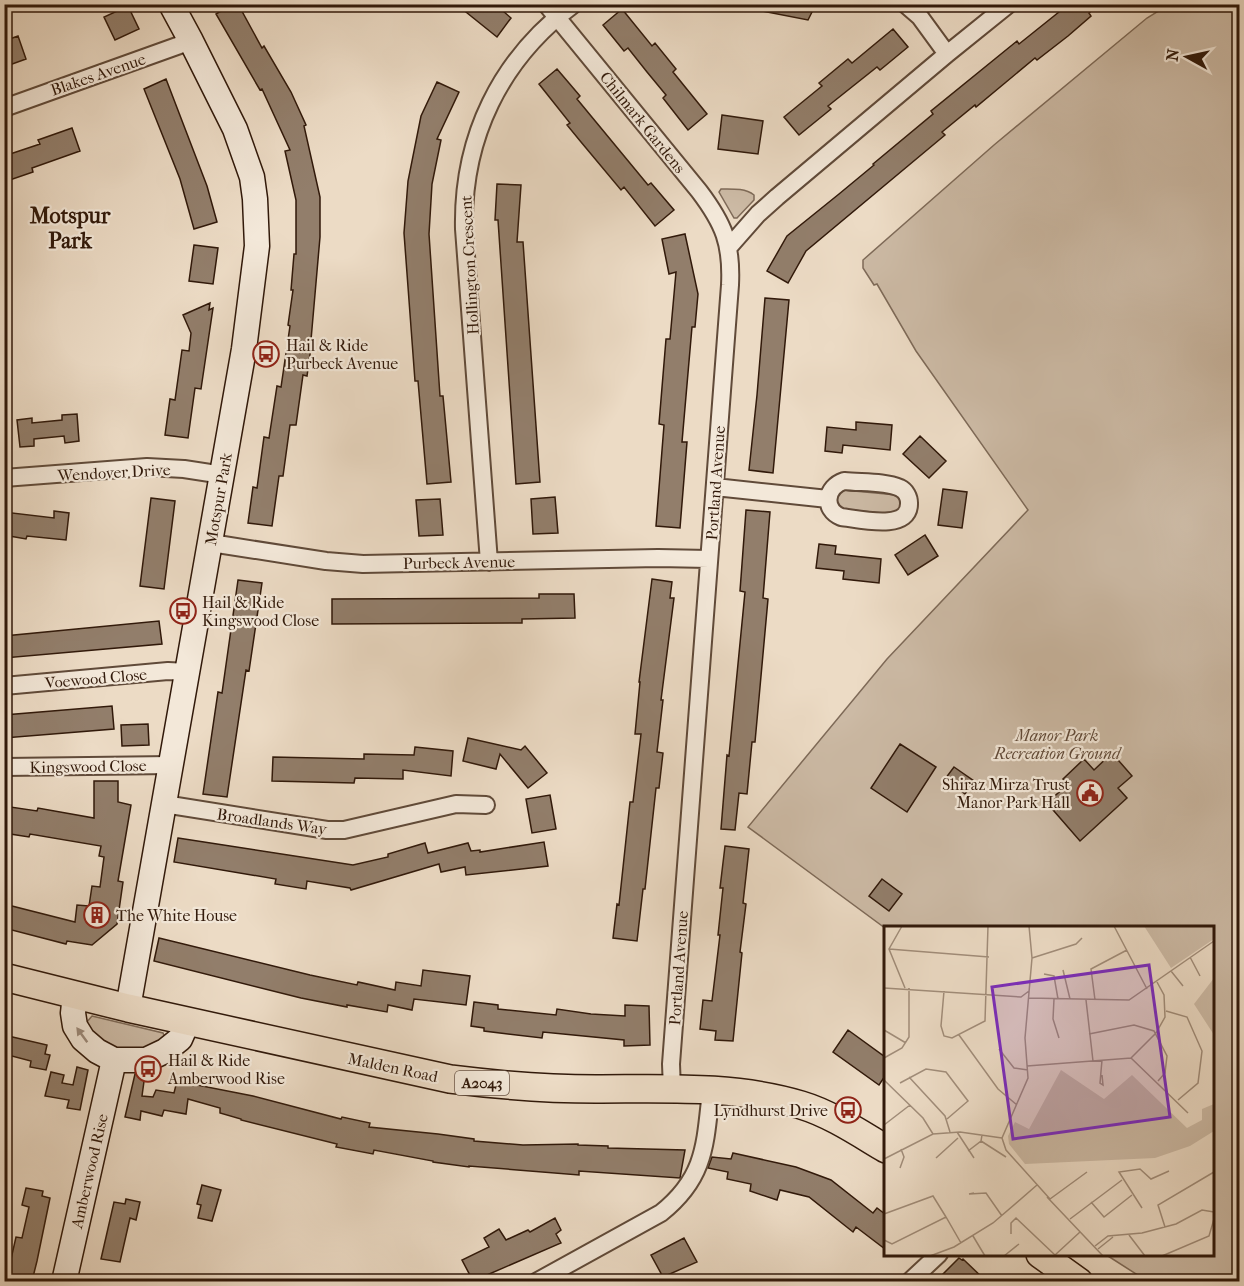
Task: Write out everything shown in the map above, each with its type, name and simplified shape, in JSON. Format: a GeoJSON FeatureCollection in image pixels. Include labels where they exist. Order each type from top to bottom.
{"type":"FeatureCollection","features":[{"type":"Feature","properties":{"kind":"main road","name":"Malden Road"},"geometry":{"type":"LineString","coordinates":[[4,977],[128,1008],[450,1079],[535,1086],[711,1091],[759,1095],[803,1106],[826,1115],[884,1148]]}},
{"type":"Feature","properties":{"kind":"main road"},"geometry":{"type":"LineString","coordinates":[[1043,1256],[1079,1281]]}},
{"type":"Feature","properties":{"kind":"street","name":"Motspur Park"},"geometry":{"type":"LineString","coordinates":[[128,1008],[223,475],[251,307],[257,246],[255,199],[244,152],[171,4]]}},
{"type":"Feature","properties":{"kind":"street","name":"Hollington Crescent"},"geometry":{"type":"LineString","coordinates":[[489,562],[464,229],[465,184],[474,140],[491,100],[514,64],[540,32],[552,11],[574,4]]}},
{"type":"Feature","properties":{"kind":"street"},"geometry":{"type":"LineString","coordinates":[[905,4],[920,17],[947,54]]}},
{"type":"Feature","properties":{"kind":"street"},"geometry":{"type":"LineString","coordinates":[[729,247],[770,203],[1009,4]]}},
{"type":"Feature","properties":{"kind":"street","name":"Chilmark Gardens"},"geometry":{"type":"LineString","coordinates":[[552,11],[705,198],[724,229],[729,247]]}},
{"type":"Feature","properties":{"kind":"street","name":"Blakes Avenue"},"geometry":{"type":"LineString","coordinates":[[4,108],[191,41]]}},
{"type":"Feature","properties":{"kind":"street","name":"Portland Avenue"},"geometry":{"type":"LineString","coordinates":[[672,1090],[671,1064],[730,285],[729,247]]}},
{"type":"Feature","properties":{"kind":"street","name":"Wendover Drive"},"geometry":{"type":"LineString","coordinates":[[4,478],[147,467],[184,469],[223,475]]}},
{"type":"Feature","properties":{"kind":"street"},"geometry":{"type":"LineString","coordinates":[[715,487],[828,499]]}},
{"type":"Feature","properties":{"kind":"street","name":"Purbeck Avenue"},"geometry":{"type":"LineString","coordinates":[[211,543],[344,563],[709,559]]}},
{"type":"Feature","properties":{"kind":"street","name":"Voewood Close"},"geometry":{"type":"LineString","coordinates":[[4,686],[168,671],[188,672]]}},
{"type":"Feature","properties":{"kind":"street","name":"Kingswood Close"},"geometry":{"type":"LineString","coordinates":[[4,767],[172,765]]}},
{"type":"Feature","properties":{"kind":"street","name":"Broadlands Way"},"geometry":{"type":"LineString","coordinates":[[164,804],[327,830],[344,830],[456,804],[486,805]]}},
{"type":"Feature","properties":{"kind":"street"},"geometry":{"type":"LineString","coordinates":[[75,995],[73,1014],[75,1026],[83,1039],[97,1051],[114,1060],[146,1060],[165,1051],[180,1039],[188,1021]]}},
{"type":"Feature","properties":{"kind":"street","name":"Amberwood Rise"},"geometry":{"type":"LineString","coordinates":[[64,1281],[114,1060]]}},
{"type":"Feature","properties":{"kind":"street"},"geometry":{"type":"LineString","coordinates":[[536,1281],[661,1213],[677,1200],[689,1186],[699,1166],[705,1145],[711,1091]]}},
{"type":"Feature","properties":{"kind":"street"},"geometry":{"type":"LineString","coordinates":[[909,1281],[937,1256]]}},
{"type":"Feature","properties":{"kind":"green space","name":"Manor Park Recreation Ground"},"geometry":{"type":"Polygon","coordinates":[[[1168,5],[1239,5],[1239,1281],[1147,1281],[1108,1256],[1214,1256],[1214,926],[884,927],[748,827],[887,659],[1028,510],[916,351],[877,284],[874,285],[863,268],[863,260],[994,145],[1147,18],[1168,5]]]}},
{"type":"Feature","properties":{"kind":"green space"},"geometry":{"type":"Polygon","coordinates":[[[721,189],[747,191],[754,195],[754,200],[737,218],[734,218],[719,192],[721,189]]]}},
{"type":"Feature","properties":{"kind":"green space"},"geometry":{"type":"Polygon","coordinates":[[[843,490],[897,495],[900,497],[902,507],[892,514],[842,509],[837,502],[837,497],[843,490]]]}},
{"type":"Feature","properties":{"kind":"green space"},"geometry":{"type":"Polygon","coordinates":[[[92,1016],[163,1033],[165,1038],[133,1054],[99,1042],[86,1023],[92,1016]]]}},
{"type":"Feature","properties":{"kind":"building"},"geometry":{"type":"Polygon","coordinates":[[[232,4],[238,4],[262,48],[264,46],[291,92],[306,125],[304,126],[320,197],[320,237],[307,376],[303,375],[296,425],[290,425],[283,476],[279,476],[272,526],[248,523],[253,487],[257,488],[264,437],[269,438],[277,386],[281,387],[290,326],[288,325],[293,290],[291,290],[294,254],[296,254],[296,200],[285,151],[290,150],[262,89],[260,90],[216,14],[232,4]]]}},
{"type":"Feature","properties":{"kind":"building"},"geometry":{"type":"Polygon","coordinates":[[[456,4],[495,4],[511,18],[497,37],[456,4]]]}},
{"type":"Feature","properties":{"kind":"building"},"geometry":{"type":"Polygon","coordinates":[[[763,4],[816,4],[808,20],[762,11],[763,4]]]}},
{"type":"Feature","properties":{"kind":"building"},"geometry":{"type":"Polygon","coordinates":[[[1069,4],[1099,4],[1089,13],[1091,16],[1068,36],[1037,60],[1035,58],[942,132],[945,135],[806,251],[788,283],[767,271],[787,236],[933,114],[931,111],[1017,41],[1019,44],[1069,4]]]}},
{"type":"Feature","properties":{"kind":"building"},"geometry":{"type":"Polygon","coordinates":[[[128,6],[139,29],[115,40],[104,17],[128,6]]]}},
{"type":"Feature","properties":{"kind":"building"},"geometry":{"type":"Polygon","coordinates":[[[622,9],[652,46],[655,43],[676,69],[673,72],[707,114],[688,130],[663,98],[666,95],[628,48],[624,51],[603,25],[622,9]]]}},
{"type":"Feature","properties":{"kind":"building"},"geometry":{"type":"Polygon","coordinates":[[[893,29],[908,47],[880,70],[877,67],[828,106],[831,109],[799,135],[784,117],[822,86],[819,83],[848,59],[852,63],[893,29]]]}},
{"type":"Feature","properties":{"kind":"building"},"geometry":{"type":"Polygon","coordinates":[[[18,36],[26,59],[4,67],[4,41],[18,36]]]}},
{"type":"Feature","properties":{"kind":"building"},"geometry":{"type":"Polygon","coordinates":[[[557,69],[580,96],[577,99],[648,185],[651,183],[674,210],[655,226],[624,187],[621,190],[567,125],[570,123],[539,84],[557,69]]]}},
{"type":"Feature","properties":{"kind":"building"},"geometry":{"type":"Polygon","coordinates":[[[166,79],[207,186],[217,222],[194,229],[180,179],[144,89],[166,79]]]}},
{"type":"Feature","properties":{"kind":"building"},"geometry":{"type":"Polygon","coordinates":[[[437,82],[459,92],[437,139],[441,140],[432,184],[429,234],[440,396],[443,396],[451,482],[427,484],[418,381],[415,381],[404,233],[408,181],[421,116],[437,82]]]}},
{"type":"Feature","properties":{"kind":"building"},"geometry":{"type":"Polygon","coordinates":[[[722,115],[763,121],[758,154],[718,149],[722,115]]]}},
{"type":"Feature","properties":{"kind":"building"},"geometry":{"type":"Polygon","coordinates":[[[72,128],[80,151],[32,168],[33,172],[4,182],[4,156],[40,144],[38,140],[72,128]]]}},
{"type":"Feature","properties":{"kind":"building"},"geometry":{"type":"Polygon","coordinates":[[[497,184],[521,185],[517,242],[523,242],[540,482],[516,484],[498,220],[495,220],[497,184]]]}},
{"type":"Feature","properties":{"kind":"building"},"geometry":{"type":"Polygon","coordinates":[[[685,234],[698,294],[695,327],[692,327],[682,442],[687,442],[680,528],[656,526],[664,425],[659,424],[666,339],[670,339],[676,272],[669,274],[662,239],[685,234]]]}},
{"type":"Feature","properties":{"kind":"building"},"geometry":{"type":"Polygon","coordinates":[[[194,245],[218,248],[213,284],[189,281],[194,245]]]}},
{"type":"Feature","properties":{"kind":"building"},"geometry":{"type":"Polygon","coordinates":[[[765,298],[789,300],[773,473],[749,470],[765,298]]]}},
{"type":"Feature","properties":{"kind":"building"},"geometry":{"type":"Polygon","coordinates":[[[210,303],[209,310],[213,308],[201,389],[195,388],[188,438],[165,435],[170,399],[175,400],[182,350],[189,351],[191,333],[183,315],[210,303]]]}},
{"type":"Feature","properties":{"kind":"building"},"geometry":{"type":"Polygon","coordinates":[[[77,414],[79,441],[65,443],[64,436],[34,439],[34,446],[20,447],[17,420],[32,418],[32,423],[62,420],[62,415],[77,414]]]}},
{"type":"Feature","properties":{"kind":"building"},"geometry":{"type":"Polygon","coordinates":[[[856,422],[892,425],[890,450],[843,445],[842,453],[825,451],[827,427],[856,430],[856,422]]]}},
{"type":"Feature","properties":{"kind":"building"},"geometry":{"type":"Polygon","coordinates":[[[920,436],[946,461],[929,478],[903,454],[920,436]]]}},
{"type":"Feature","properties":{"kind":"building"},"geometry":{"type":"Polygon","coordinates":[[[943,489],[967,492],[962,528],[938,525],[943,489]]]}},
{"type":"Feature","properties":{"kind":"building"},"geometry":{"type":"Polygon","coordinates":[[[555,497],[558,533],[533,534],[531,499],[555,497]]]}},
{"type":"Feature","properties":{"kind":"building"},"geometry":{"type":"Polygon","coordinates":[[[151,498],[175,501],[164,589],[140,586],[151,498]]]}},
{"type":"Feature","properties":{"kind":"building"},"geometry":{"type":"Polygon","coordinates":[[[440,499],[443,535],[419,536],[416,500],[440,499]]]}},
{"type":"Feature","properties":{"kind":"building"},"geometry":{"type":"Polygon","coordinates":[[[746,510],[770,512],[763,598],[768,599],[755,742],[752,742],[747,794],[739,793],[735,830],[721,829],[745,592],[740,591],[746,510]]]}},
{"type":"Feature","properties":{"kind":"building"},"geometry":{"type":"Polygon","coordinates":[[[54,511],[69,513],[66,540],[27,536],[26,539],[4,535],[4,512],[54,518],[54,511]]]}},
{"type":"Feature","properties":{"kind":"building"},"geometry":{"type":"Polygon","coordinates":[[[925,535],[938,556],[908,575],[895,555],[925,535]]]}},
{"type":"Feature","properties":{"kind":"building"},"geometry":{"type":"Polygon","coordinates":[[[819,544],[836,546],[835,554],[881,559],[879,583],[843,579],[844,571],[816,568],[819,544]]]}},
{"type":"Feature","properties":{"kind":"building"},"geometry":{"type":"Polygon","coordinates":[[[652,579],[672,582],[670,598],[674,598],[657,752],[663,753],[659,788],[656,788],[637,941],[613,938],[641,734],[635,734],[652,579]]]}},
{"type":"Feature","properties":{"kind":"building"},"geometry":{"type":"Polygon","coordinates":[[[238,580],[262,583],[227,797],[203,794],[218,692],[222,693],[238,580]]]}},
{"type":"Feature","properties":{"kind":"building"},"geometry":{"type":"Polygon","coordinates":[[[539,594],[574,594],[575,618],[522,619],[522,623],[332,624],[332,599],[539,598],[539,594]]]}},
{"type":"Feature","properties":{"kind":"building"},"geometry":{"type":"Polygon","coordinates":[[[159,621],[162,644],[4,658],[4,636],[159,621]]]}},
{"type":"Feature","properties":{"kind":"building"},"geometry":{"type":"Polygon","coordinates":[[[112,706],[114,729],[4,738],[4,715],[112,706]]]}},
{"type":"Feature","properties":{"kind":"building"},"geometry":{"type":"Polygon","coordinates":[[[148,724],[149,745],[122,746],[121,725],[148,724]]]}},
{"type":"Feature","properties":{"kind":"building"},"geometry":{"type":"Polygon","coordinates":[[[468,738],[521,750],[525,746],[547,773],[528,788],[500,754],[496,769],[463,761],[468,738]]]}},
{"type":"Feature","properties":{"kind":"building"},"geometry":{"type":"Polygon","coordinates":[[[900,744],[936,767],[907,812],[871,788],[900,744]]]}},
{"type":"Feature","properties":{"kind":"building"},"geometry":{"type":"Polygon","coordinates":[[[415,747],[453,751],[451,776],[403,770],[403,779],[355,778],[354,783],[272,781],[273,757],[364,759],[364,754],[414,755],[415,747]]]}},
{"type":"Feature","properties":{"kind":"building","name":"Shiraz Mirza Trust Manor Park Hall"},"geometry":{"type":"Polygon","coordinates":[[[1112,753],[1132,776],[1118,788],[1127,798],[1080,841],[1047,803],[1068,784],[1063,779],[1084,759],[1094,770],[1112,753]]]}},
{"type":"Feature","properties":{"kind":"building"},"geometry":{"type":"Polygon","coordinates":[[[954,767],[974,781],[965,794],[945,779],[954,767]]]}},
{"type":"Feature","properties":{"kind":"building"},"geometry":{"type":"Polygon","coordinates":[[[94,781],[118,781],[118,802],[131,805],[118,881],[123,882],[117,924],[92,945],[67,941],[66,944],[4,928],[4,904],[75,922],[77,905],[89,906],[92,886],[100,887],[104,857],[99,856],[101,846],[30,834],[29,837],[4,833],[4,806],[37,811],[38,808],[94,818],[94,781]]]}},
{"type":"Feature","properties":{"kind":"building"},"geometry":{"type":"Polygon","coordinates":[[[550,795],[556,829],[532,833],[526,799],[550,795]]]}},
{"type":"Feature","properties":{"kind":"building"},"geometry":{"type":"Polygon","coordinates":[[[178,838],[353,865],[388,857],[388,854],[425,843],[428,853],[468,843],[471,851],[480,850],[480,852],[544,842],[548,866],[466,875],[465,867],[441,872],[439,864],[351,890],[307,881],[306,889],[275,884],[276,879],[174,862],[178,838]]]}},
{"type":"Feature","properties":{"kind":"building"},"geometry":{"type":"Polygon","coordinates":[[[725,846],[749,849],[733,1041],[715,1040],[716,1031],[700,1029],[703,1000],[712,1001],[720,935],[718,935],[723,888],[720,888],[725,846]]]}},
{"type":"Feature","properties":{"kind":"building"},"geometry":{"type":"Polygon","coordinates":[[[882,879],[902,894],[889,911],[869,896],[882,879]]]}},
{"type":"Feature","properties":{"kind":"building"},"geometry":{"type":"Polygon","coordinates":[[[159,938],[310,975],[395,990],[396,982],[421,986],[423,970],[470,976],[466,1005],[414,999],[412,1010],[388,1005],[387,1012],[301,998],[154,961],[159,938]]]}},
{"type":"Feature","properties":{"kind":"building"},"geometry":{"type":"Polygon","coordinates":[[[474,1002],[498,1005],[498,1009],[556,1015],[557,1009],[625,1016],[625,1005],[649,1006],[650,1045],[624,1046],[624,1040],[543,1032],[542,1038],[484,1031],[484,1028],[471,1026],[474,1002]]]}},
{"type":"Feature","properties":{"kind":"building"},"geometry":{"type":"Polygon","coordinates":[[[848,1030],[884,1056],[884,1078],[879,1085],[833,1052],[848,1030]]]}},
{"type":"Feature","properties":{"kind":"building"},"geometry":{"type":"Polygon","coordinates":[[[4,1035],[47,1045],[45,1054],[50,1055],[46,1070],[30,1067],[31,1061],[4,1054],[4,1035]]]}},
{"type":"Feature","properties":{"kind":"building"},"geometry":{"type":"Polygon","coordinates":[[[77,1067],[88,1070],[80,1110],[67,1108],[69,1100],[45,1096],[51,1072],[64,1075],[62,1083],[73,1085],[77,1067]]]}},
{"type":"Feature","properties":{"kind":"building"},"geometry":{"type":"Polygon","coordinates":[[[135,1074],[145,1074],[142,1096],[153,1097],[156,1090],[174,1093],[177,1081],[253,1096],[341,1119],[342,1117],[370,1123],[369,1127],[523,1145],[578,1144],[608,1146],[608,1148],[685,1150],[680,1178],[579,1171],[579,1175],[469,1167],[374,1150],[373,1154],[336,1147],[337,1144],[241,1120],[220,1113],[220,1108],[188,1099],[186,1114],[164,1110],[162,1116],[141,1111],[140,1120],[125,1117],[135,1074]]]}},
{"type":"Feature","properties":{"kind":"building"},"geometry":{"type":"Polygon","coordinates":[[[733,1153],[796,1167],[831,1180],[873,1213],[877,1208],[884,1213],[884,1248],[856,1227],[853,1232],[809,1197],[780,1190],[777,1200],[750,1191],[751,1184],[727,1179],[728,1172],[708,1168],[712,1157],[731,1159],[733,1153]]]}},
{"type":"Feature","properties":{"kind":"building"},"geometry":{"type":"Polygon","coordinates":[[[202,1185],[221,1190],[212,1221],[198,1218],[201,1205],[197,1204],[202,1185]]]}},
{"type":"Feature","properties":{"kind":"building"},"geometry":{"type":"Polygon","coordinates":[[[26,1188],[43,1191],[42,1196],[50,1198],[37,1261],[32,1281],[6,1281],[16,1237],[22,1238],[29,1207],[22,1205],[26,1188]]]}},
{"type":"Feature","properties":{"kind":"building"},"geometry":{"type":"Polygon","coordinates":[[[126,1199],[140,1202],[136,1220],[130,1218],[120,1262],[101,1259],[114,1202],[125,1204],[126,1199]]]}},
{"type":"Feature","properties":{"kind":"building"},"geometry":{"type":"Polygon","coordinates":[[[555,1218],[561,1230],[556,1234],[561,1243],[473,1281],[462,1260],[489,1247],[484,1238],[499,1229],[506,1240],[528,1230],[530,1232],[555,1218]]]}},
{"type":"Feature","properties":{"kind":"building"},"geometry":{"type":"Polygon","coordinates":[[[684,1238],[697,1262],[663,1277],[651,1255],[684,1238]]]}},
{"type":"Feature","properties":{"kind":"building"},"geometry":{"type":"Polygon","coordinates":[[[959,1258],[963,1259],[986,1281],[936,1281],[959,1258]]]}},
{"type":"Feature","properties":{"kind":"place","name":"Hail & Ride Purbeck Avenue"},"geometry":{"type":"Point","coordinates":[266,354]}},
{"type":"Feature","properties":{"kind":"place","name":"Hail & Ride Kingswood Close"},"geometry":{"type":"Point","coordinates":[183,611]}},
{"type":"Feature","properties":{"kind":"place","name":"Shiraz Mirza Trust Manor Park Hall"},"geometry":{"type":"Point","coordinates":[1090,793]}},
{"type":"Feature","properties":{"kind":"place","name":"The White House"},"geometry":{"type":"Point","coordinates":[97,915]}},
{"type":"Feature","properties":{"kind":"place","name":"Hail & Ride Amberwood Rise"},"geometry":{"type":"Point","coordinates":[148,1069]}},
{"type":"Feature","properties":{"kind":"place","name":"Lyndhurst Drive"},"geometry":{"type":"Point","coordinates":[848,1110]}},
{"type":"Feature","properties":{"kind":"district","name":"Motspur Park"},"geometry":{"type":"Point","coordinates":[70,228]}}]}
